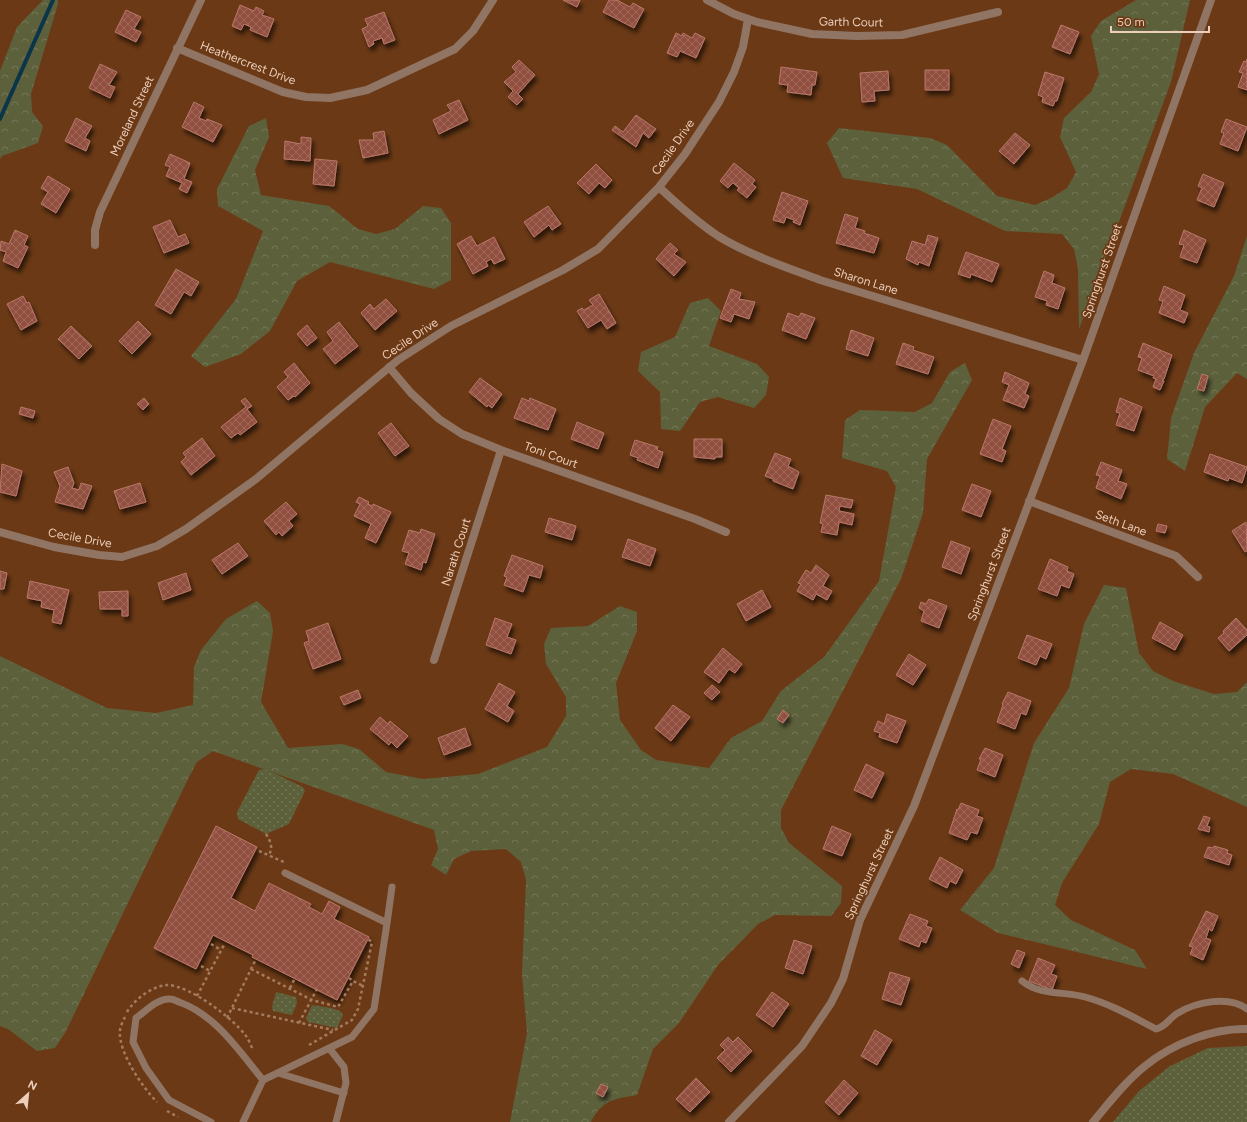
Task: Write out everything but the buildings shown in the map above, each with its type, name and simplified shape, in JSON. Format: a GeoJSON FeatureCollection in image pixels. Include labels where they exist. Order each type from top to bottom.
{"type":"FeatureCollection","features":[{"type":"Feature","properties":{"kind":"street","name":"Moreland Street"},"geometry":{"type":"LineString","coordinates":[[95,245],[95,230],[100,212],[200,0]]}},
{"type":"Feature","properties":{"kind":"street","name":"Heathercrest Drive"},"geometry":{"type":"LineString","coordinates":[[177,48],[283,92],[306,97],[330,98],[367,90],[455,49],[473,31],[493,0]]}},
{"type":"Feature","properties":{"kind":"street","name":"Garth Court"},"geometry":{"type":"LineString","coordinates":[[707,0],[757,22],[812,34],[857,36],[902,35],[998,12]]}},
{"type":"Feature","properties":{"kind":"street","name":"Springhurst Street"},"geometry":{"type":"LineString","coordinates":[[729,1122],[802,1046],[831,1004],[843,979],[860,920],[914,806],[1083,360],[1211,0]]}},
{"type":"Feature","properties":{"kind":"street","name":"Cecile Drive"},"geometry":{"type":"LineString","coordinates":[[0,532],[54,547],[99,555],[122,557],[157,546],[186,529],[256,479],[398,360],[451,326],[563,270],[598,249],[659,187],[685,154],[718,102],[734,72],[743,48],[748,19]]}},
{"type":"Feature","properties":{"kind":"street","name":"Sharon Lane"},"geometry":{"type":"LineString","coordinates":[[659,187],[688,214],[719,236],[777,264],[820,280],[1083,360]]}},
{"type":"Feature","properties":{"kind":"street","name":"Toni Court"},"geometry":{"type":"LineString","coordinates":[[389,367],[411,393],[439,419],[462,434],[501,450],[696,519],[726,532]]}},
{"type":"Feature","properties":{"kind":"street","name":"Narath Court"},"geometry":{"type":"LineString","coordinates":[[434,660],[501,450]]}},
{"type":"Feature","properties":{"kind":"street","name":"Seth Lane"},"geometry":{"type":"LineString","coordinates":[[1029,501],[1176,556],[1198,577]]}},
{"type":"Feature","properties":{"kind":"street"},"geometry":{"type":"LineString","coordinates":[[1093,1122],[1117,1093],[1145,1066],[1174,1048],[1206,1034],[1247,1029]]}},
{"type":"Feature","properties":{"kind":"lane"},"geometry":{"type":"LineString","coordinates":[[285,873],[387,923]]}},
{"type":"Feature","properties":{"kind":"lane"},"geometry":{"type":"LineString","coordinates":[[243,1122],[263,1080],[352,1037],[374,1009],[392,886]]}},
{"type":"Feature","properties":{"kind":"lane"},"geometry":{"type":"LineString","coordinates":[[1022,981],[1031,988],[1051,993],[1084,996],[1111,1005],[1156,1029],[1162,1028],[1177,1014],[1198,1003],[1228,1002],[1247,1009]]}},
{"type":"Feature","properties":{"kind":"lane"},"geometry":{"type":"LineString","coordinates":[[211,1122],[169,1100],[164,1094],[146,1068],[133,1042],[136,1018],[157,1003],[170,999],[186,1004],[206,1017],[224,1032],[263,1080]]}},
{"type":"Feature","properties":{"kind":"lane"},"geometry":{"type":"LineString","coordinates":[[329,1048],[344,1067],[346,1083],[336,1122]]}},
{"type":"Feature","properties":{"kind":"lane"},"geometry":{"type":"LineString","coordinates":[[278,1073],[344,1093]]}},
{"type":"Feature","properties":{"kind":"path"},"geometry":{"type":"LineString","coordinates":[[266,834],[271,842],[272,849],[269,855]]}},
{"type":"Feature","properties":{"kind":"path"},"geometry":{"type":"LineString","coordinates":[[259,850],[289,865],[285,873]]}},
{"type":"Feature","properties":{"kind":"path"},"geometry":{"type":"LineString","coordinates":[[197,996],[225,943]]}},
{"type":"Feature","properties":{"kind":"path"},"geometry":{"type":"LineString","coordinates":[[211,944],[221,950]]}},
{"type":"Feature","properties":{"kind":"path"},"geometry":{"type":"LineString","coordinates":[[227,1018],[256,959]]}},
{"type":"Feature","properties":{"kind":"path"},"geometry":{"type":"LineString","coordinates":[[201,966],[210,971]]}},
{"type":"Feature","properties":{"kind":"path"},"geometry":{"type":"LineString","coordinates":[[251,969],[312,1000],[338,1007],[353,981]]}},
{"type":"Feature","properties":{"kind":"path"},"geometry":{"type":"LineString","coordinates":[[290,988],[296,978]]}},
{"type":"Feature","properties":{"kind":"path"},"geometry":{"type":"LineString","coordinates":[[349,978],[363,986]]}},
{"type":"Feature","properties":{"kind":"path"},"geometry":{"type":"LineString","coordinates":[[299,1023],[317,989]]}},
{"type":"Feature","properties":{"kind":"path"},"geometry":{"type":"LineString","coordinates":[[232,1008],[334,1031]]}},
{"type":"Feature","properties":{"kind":"green space"},"geometry":{"type":"Polygon","coordinates":[[[43,0],[58,0],[58,4],[31,94],[32,112],[43,126],[38,143],[2,156],[0,159],[0,71],[17,27],[43,0]]]}},
{"type":"Feature","properties":{"kind":"green space"},"geometry":{"type":"Polygon","coordinates":[[[1136,0],[1190,0],[1171,82],[1079,329],[1078,268],[1074,249],[1062,234],[1005,231],[917,189],[843,178],[827,143],[839,128],[930,138],[947,145],[997,196],[1035,205],[1051,198],[1067,188],[1076,172],[1060,137],[1064,118],[1091,92],[1099,74],[1091,36],[1101,21],[1136,0]]]}},
{"type":"Feature","properties":{"kind":"green space"},"geometry":{"type":"Polygon","coordinates":[[[266,118],[269,137],[255,170],[261,195],[329,206],[358,229],[376,234],[395,229],[423,206],[441,208],[451,223],[451,280],[434,289],[330,262],[297,281],[270,331],[241,354],[205,367],[191,356],[236,299],[263,231],[218,206],[217,189],[249,126],[266,118]]]}},
{"type":"Feature","properties":{"kind":"green space"},"geometry":{"type":"Polygon","coordinates":[[[1247,236],[1247,379],[1237,373],[1205,407],[1185,471],[1167,459],[1171,418],[1194,353],[1234,276],[1247,236]]]}},
{"type":"Feature","properties":{"kind":"green space"},"geometry":{"type":"Polygon","coordinates":[[[708,298],[721,311],[709,346],[757,364],[769,377],[766,395],[754,408],[718,397],[700,402],[680,431],[661,429],[660,392],[638,371],[641,352],[675,337],[690,303],[708,298]]]}},
{"type":"Feature","properties":{"kind":"green space"},"geometry":{"type":"Polygon","coordinates":[[[965,363],[972,380],[927,459],[923,513],[901,579],[781,810],[781,828],[789,843],[842,886],[841,903],[831,916],[775,915],[758,924],[718,965],[679,1023],[653,1049],[637,1095],[615,1100],[604,1105],[591,1122],[510,1122],[527,1033],[522,973],[526,880],[521,862],[506,849],[471,851],[454,859],[446,875],[431,865],[438,849],[434,830],[213,751],[197,762],[189,777],[65,1033],[55,1048],[37,1051],[8,1029],[0,1026],[0,656],[107,708],[156,713],[193,705],[194,667],[201,650],[226,619],[257,601],[270,613],[273,631],[261,702],[288,748],[342,744],[359,749],[386,772],[423,779],[478,774],[547,747],[566,716],[566,697],[546,664],[544,644],[551,628],[588,626],[620,606],[637,612],[637,631],[616,683],[620,720],[641,750],[656,760],[709,768],[731,738],[762,721],[781,691],[824,657],[879,581],[896,487],[887,471],[842,458],[845,420],[860,410],[915,412],[932,403],[950,372],[965,363]]]}},
{"type":"Feature","properties":{"kind":"green space"},"geometry":{"type":"Polygon","coordinates":[[[1104,585],[1126,588],[1139,653],[1153,671],[1173,681],[1214,694],[1237,692],[1247,682],[1247,807],[1173,774],[1131,769],[1110,782],[1099,824],[1062,883],[1055,905],[1071,920],[1135,950],[1147,969],[998,933],[960,910],[994,868],[1034,743],[1069,688],[1084,624],[1104,585]]]}},
{"type":"Feature","properties":{"kind":"green space"},"geometry":{"type":"Polygon","coordinates":[[[265,769],[303,787],[305,791],[289,824],[266,834],[238,819],[237,812],[259,770],[265,769]]]}},
{"type":"Feature","properties":{"kind":"green space"},"geometry":{"type":"Polygon","coordinates":[[[276,992],[296,997],[297,1003],[292,1015],[273,1011],[272,1007],[276,992]]]}},
{"type":"Feature","properties":{"kind":"green space"},"geometry":{"type":"Polygon","coordinates":[[[312,1005],[340,1011],[343,1015],[337,1028],[308,1022],[306,1018],[312,1005]]]}},
{"type":"Feature","properties":{"kind":"green space"},"geometry":{"type":"Polygon","coordinates":[[[1247,1046],[1247,1122],[1113,1122],[1139,1091],[1170,1066],[1208,1048],[1247,1046]]]}},
{"type":"Feature","properties":{"kind":"waterway"},"geometry":{"type":"LineString","coordinates":[[0,119],[53,0]]}}]}
